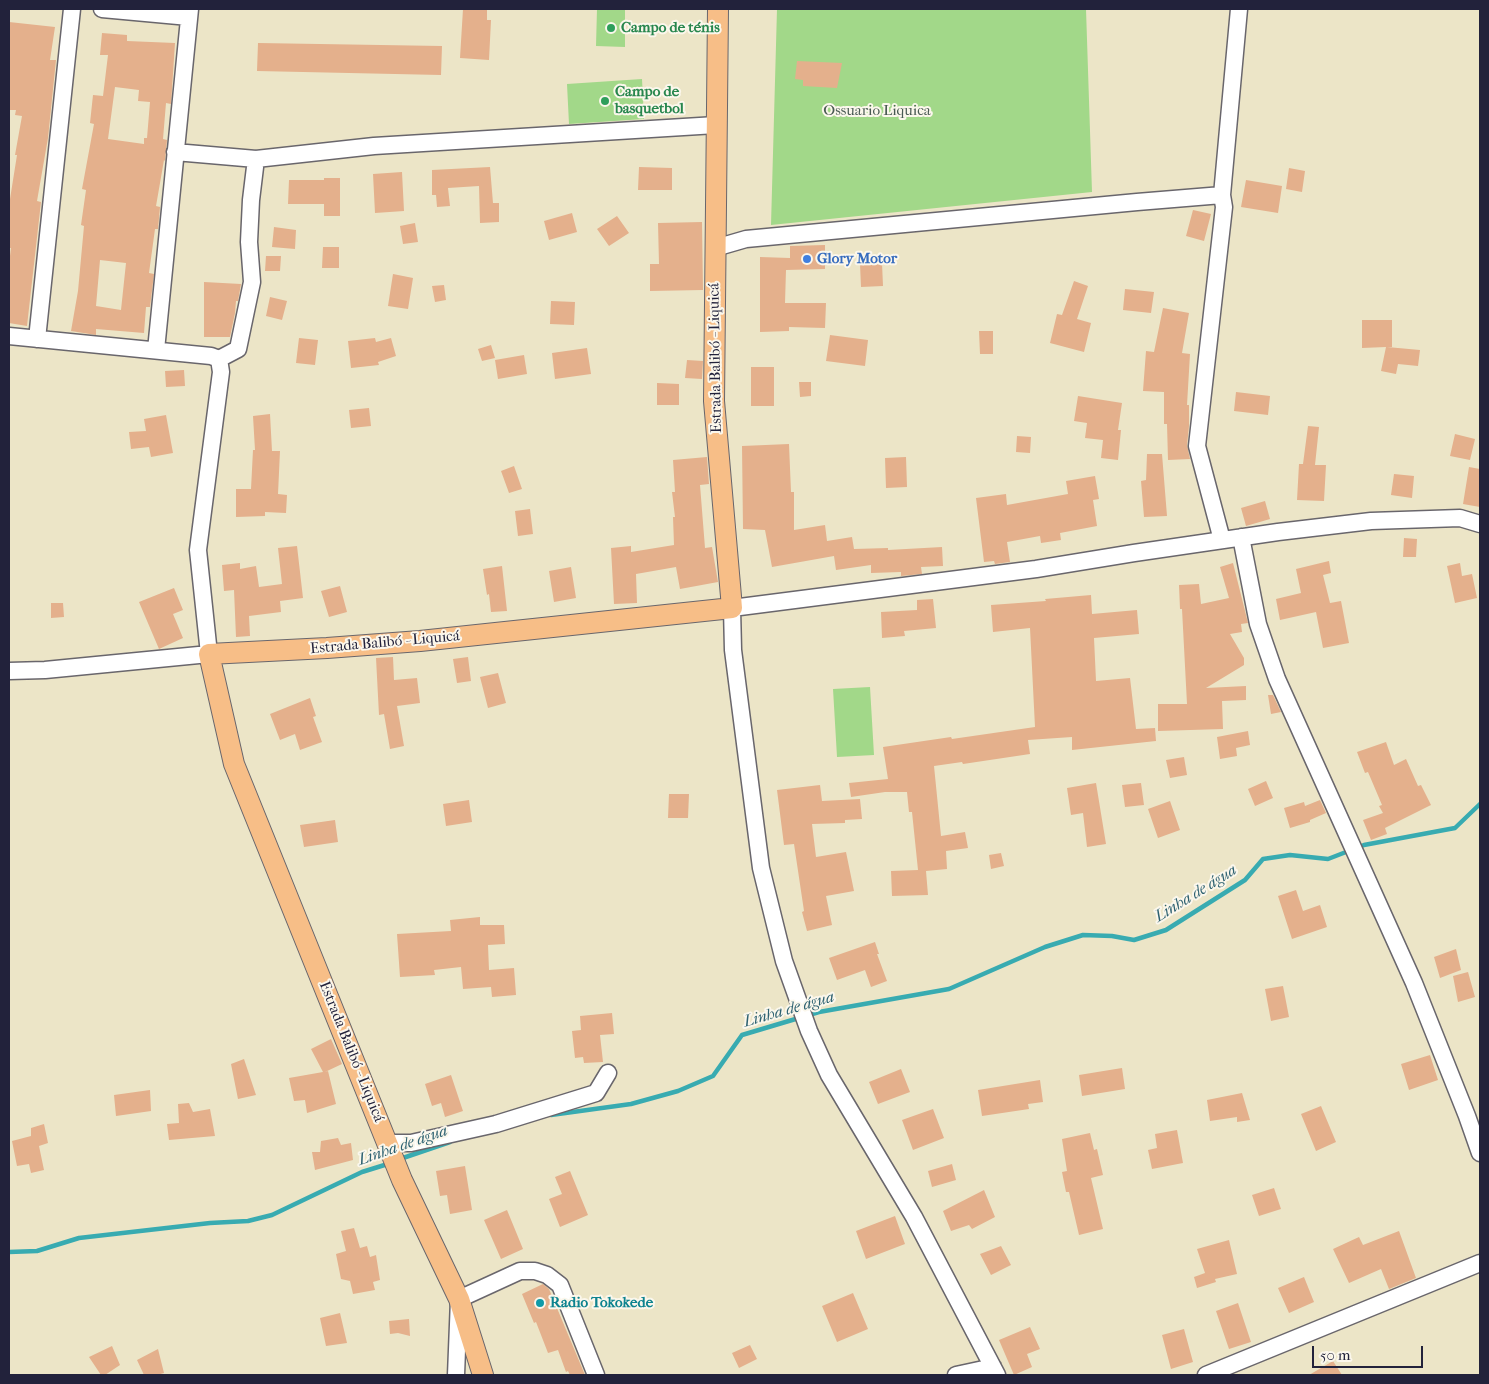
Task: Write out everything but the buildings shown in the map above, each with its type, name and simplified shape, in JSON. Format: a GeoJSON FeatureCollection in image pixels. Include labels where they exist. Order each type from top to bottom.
{"type":"FeatureCollection","features":[{"type":"Feature","properties":{"kind":"main road","name":"Estrada Balibó - Liquicá"},"geometry":{"type":"LineString","coordinates":[[483,1375],[459,1299],[402,1180],[234,764],[209,654],[420,642],[732,608],[714,401],[718,9]]}},
{"type":"Feature","properties":{"kind":"street"},"geometry":{"type":"LineString","coordinates":[[37,339],[72,9]]}},
{"type":"Feature","properties":{"kind":"street"},"geometry":{"type":"LineString","coordinates":[[102,9],[189,13],[156,350]]}},
{"type":"Feature","properties":{"kind":"street"},"geometry":{"type":"LineString","coordinates":[[1222,540],[1197,446],[1224,207],[1222,195],[1239,9]]}},
{"type":"Feature","properties":{"kind":"street"},"geometry":{"type":"LineString","coordinates":[[175,152],[256,159],[374,146],[716,126]]}},
{"type":"Feature","properties":{"kind":"street"},"geometry":{"type":"LineString","coordinates":[[219,359],[238,349],[252,282],[249,242],[251,200],[256,159]]}},
{"type":"Feature","properties":{"kind":"street"},"geometry":{"type":"LineString","coordinates":[[715,248],[746,239],[1117,203],[1222,195]]}},
{"type":"Feature","properties":{"kind":"street"},"geometry":{"type":"LineString","coordinates":[[9,336],[212,356],[219,359]]}},
{"type":"Feature","properties":{"kind":"street"},"geometry":{"type":"LineString","coordinates":[[9,671],[55,669],[209,654],[198,550],[220,372],[219,359]]}},
{"type":"Feature","properties":{"kind":"street"},"geometry":{"type":"LineString","coordinates":[[956,1375],[995,1371],[914,1217],[829,1075],[809,1031],[784,961],[761,868],[733,650],[732,608],[1036,569],[1222,540],[1371,521],[1460,518],[1480,524]]}},
{"type":"Feature","properties":{"kind":"street"},"geometry":{"type":"LineString","coordinates":[[1241,538],[1258,624],[1277,679],[1414,983],[1480,1153]]}},
{"type":"Feature","properties":{"kind":"street"},"geometry":{"type":"LineString","coordinates":[[388,1145],[411,1143],[487,1126],[596,1093],[608,1073]]}},
{"type":"Feature","properties":{"kind":"street"},"geometry":{"type":"LineString","coordinates":[[1206,1375],[1480,1263]]}},
{"type":"Feature","properties":{"kind":"street"},"geometry":{"type":"LineString","coordinates":[[456,1375],[459,1299],[520,1271],[535,1271],[547,1275],[560,1285],[596,1375]]}},
{"type":"Feature","properties":{"kind":"green space","name":"Campo de ténis"},"geometry":{"type":"Polygon","coordinates":[[[597,9],[625,9],[625,47],[596,46],[597,9]]]}},
{"type":"Feature","properties":{"kind":"green space","name":"Ossuario Liquica"},"geometry":{"type":"Polygon","coordinates":[[[777,9],[1086,9],[1092,192],[771,225],[777,9]]]}},
{"type":"Feature","properties":{"kind":"green space","name":"Campo de basquetbol"},"geometry":{"type":"Polygon","coordinates":[[[642,79],[644,119],[569,124],[567,84],[642,79]]]}},
{"type":"Feature","properties":{"kind":"green space"},"geometry":{"type":"Polygon","coordinates":[[[870,687],[874,755],[837,757],[833,689],[870,687]]]}},
{"type":"Feature","properties":{"kind":"waterway","name":"Linha de água"},"geometry":{"type":"LineString","coordinates":[[551,1115],[631,1104],[678,1091],[713,1076],[742,1035],[819,1012],[949,989],[1045,947],[1083,935],[1112,936],[1134,940],[1166,930],[1245,880],[1263,859],[1290,855],[1328,859],[1364,845],[1455,828],[1480,804]]}},
{"type":"Feature","properties":{"kind":"waterway","name":"Linha de água"},"geometry":{"type":"LineString","coordinates":[[400,1159],[450,1142]]}},
{"type":"Feature","properties":{"kind":"waterway","name":"Linha de água"},"geometry":{"type":"LineString","coordinates":[[9,1252],[37,1251],[79,1238],[210,1223],[248,1221],[272,1215],[362,1172],[391,1163]]}},
{"type":"Feature","properties":{"kind":"place","name":"Campo de ténis"},"geometry":{"type":"Point","coordinates":[611,28]}},
{"type":"Feature","properties":{"kind":"place","name":"Campo de basquetbol"},"geometry":{"type":"Point","coordinates":[605,101]}},
{"type":"Feature","properties":{"kind":"place","name":"Glory Motor"},"geometry":{"type":"Point","coordinates":[807,259]}},
{"type":"Feature","properties":{"kind":"place","name":"Radio Tokokede"},"geometry":{"type":"Point","coordinates":[540,1303]}}]}
